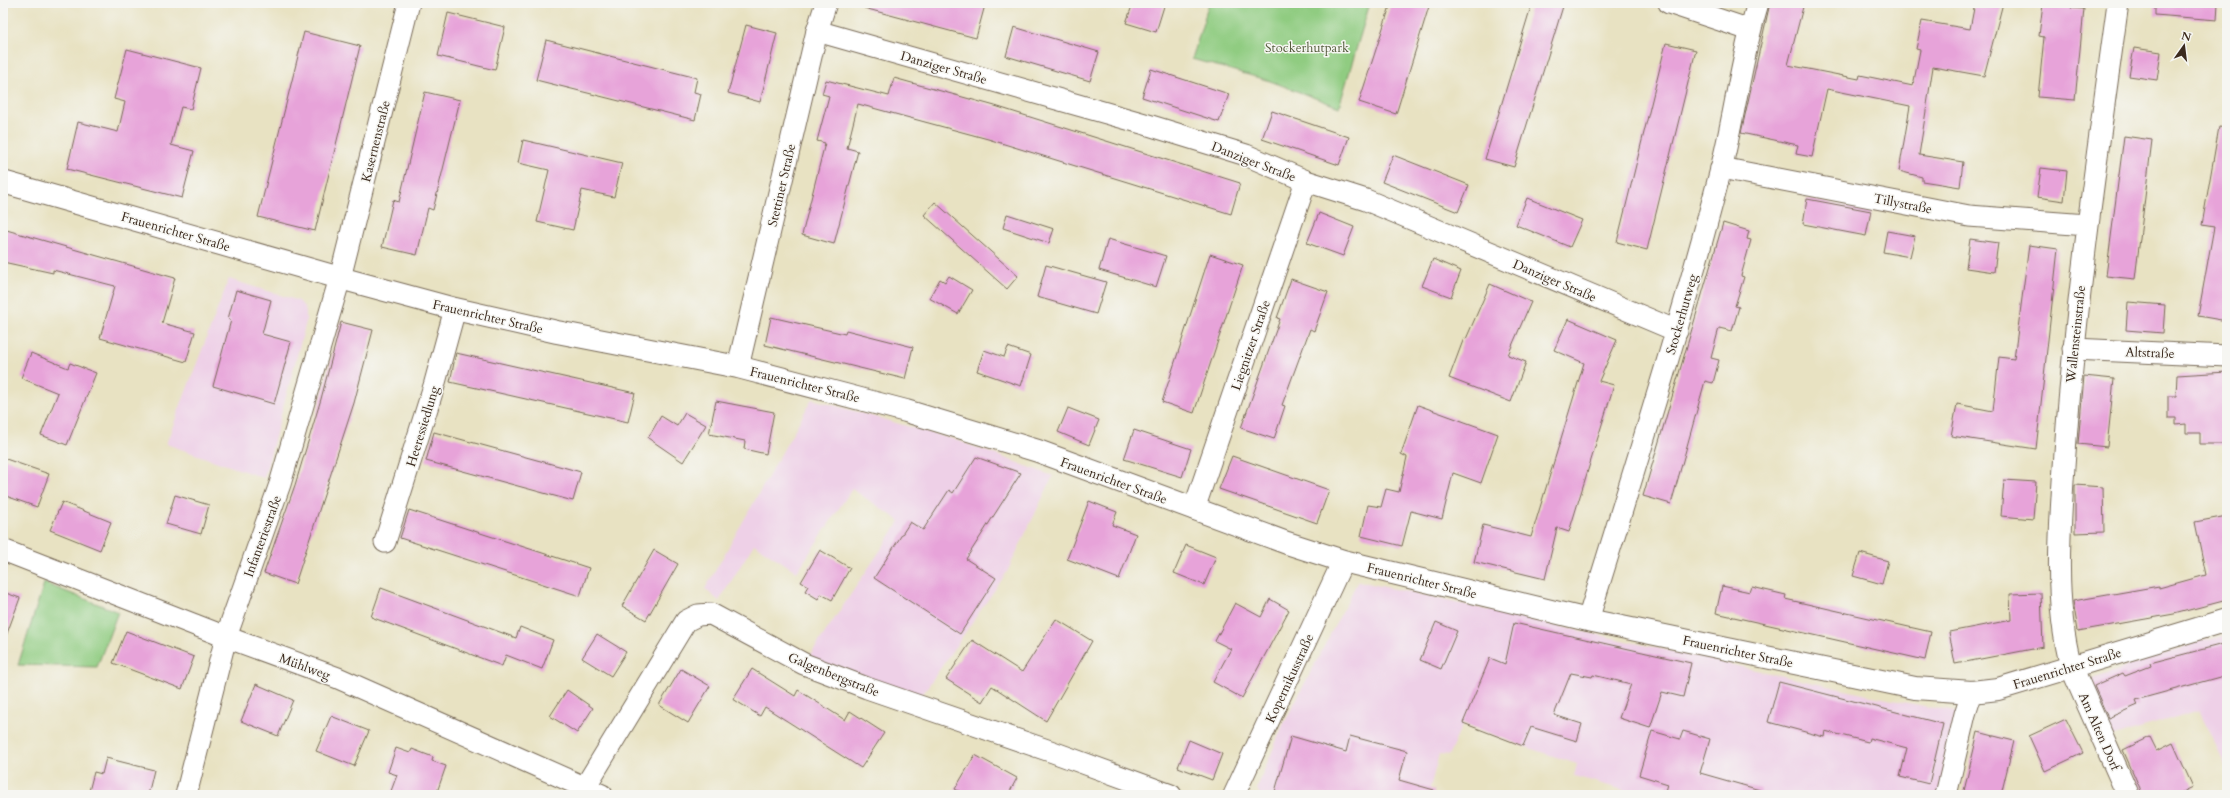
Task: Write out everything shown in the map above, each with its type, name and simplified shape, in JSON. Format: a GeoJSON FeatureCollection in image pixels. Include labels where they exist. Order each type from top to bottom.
{"type":"FeatureCollection","features":[{"type":"Feature","properties":{"kind":"main road","name":"Frauenrichter Straße"},"geometry":{"type":"LineString","coordinates":[[3,182],[340,278],[455,309],[557,332],[738,367],[962,427],[1038,451],[1194,509],[1343,561],[1588,620],[1915,688],[1972,692],[1998,689],[2227,620]]}},
{"type":"Feature","properties":{"kind":"main road","name":"Am Alten Dorf"},"geometry":{"type":"LineString","coordinates":[[2071,666],[2128,795]]}},
{"type":"Feature","properties":{"kind":"street","name":"Kasernenstraße"},"geometry":{"type":"LineString","coordinates":[[340,278],[409,3]]}},
{"type":"Feature","properties":{"kind":"street","name":"Stettiner Straße"},"geometry":{"type":"LineString","coordinates":[[738,367],[817,31],[826,3]]}},
{"type":"Feature","properties":{"kind":"street"},"geometry":{"type":"LineString","coordinates":[[1669,3],[1750,30]]}},
{"type":"Feature","properties":{"kind":"street","name":"Stockerhutweg"},"geometry":{"type":"LineString","coordinates":[[1588,620],[1677,331],[1721,168],[1750,30],[1758,3]]}},
{"type":"Feature","properties":{"kind":"street","name":"Wallensteinstraße"},"geometry":{"type":"LineString","coordinates":[[2071,666],[2064,640],[2061,581],[2061,504],[2073,349],[2087,225],[2118,3]]}},
{"type":"Feature","properties":{"kind":"street","name":"Danziger Straße"},"geometry":{"type":"LineString","coordinates":[[817,31],[1232,151],[1306,181],[1366,200],[1677,331]]}},
{"type":"Feature","properties":{"kind":"street","name":"Tillystraße"},"geometry":{"type":"LineString","coordinates":[[1721,168],[1968,216],[2087,225]]}},
{"type":"Feature","properties":{"kind":"street","name":"Liegnitzer Straße"},"geometry":{"type":"LineString","coordinates":[[1194,509],[1306,181]]}},
{"type":"Feature","properties":{"kind":"street","name":"Infanteriestraße"},"geometry":{"type":"LineString","coordinates":[[186,795],[226,637],[280,484],[340,278]]}},
{"type":"Feature","properties":{"kind":"street","name":"Heeressiedlung"},"geometry":{"type":"LineString","coordinates":[[385,542],[434,386],[455,309]]}},
{"type":"Feature","properties":{"kind":"street","name":"Altstraße"},"geometry":{"type":"LineString","coordinates":[[2073,349],[2227,356]]}},
{"type":"Feature","properties":{"kind":"street","name":"Mühlweg"},"geometry":{"type":"LineString","coordinates":[[3,550],[226,637],[338,678],[594,791]]}},
{"type":"Feature","properties":{"kind":"street","name":"Kopernikusstraße"},"geometry":{"type":"LineString","coordinates":[[1234,795],[1343,561]]}},
{"type":"Feature","properties":{"kind":"street","name":"Galgenbergstraße"},"geometry":{"type":"LineString","coordinates":[[594,791],[686,621],[698,615],[711,614],[818,669],[867,688],[1053,752],[1171,795]]}},
{"type":"Feature","properties":{"kind":"street"},"geometry":{"type":"LineString","coordinates":[[1946,795],[1963,719],[1972,692]]}},
{"type":"Feature","properties":{"kind":"shaded area"},"geometry":{"type":"Polygon","coordinates":[[[229,279],[299,301],[305,308],[306,313],[306,322],[264,478],[166,444],[229,279]]]}},
{"type":"Feature","properties":{"kind":"shaded area"},"geometry":{"type":"Polygon","coordinates":[[[812,399],[959,441],[1053,476],[1007,572],[915,705],[804,664],[900,521],[852,489],[797,572],[754,544],[719,601],[705,589],[812,399]]]}},
{"type":"Feature","properties":{"kind":"shaded area"},"geometry":{"type":"Polygon","coordinates":[[[1358,581],[1867,695],[1965,714],[1946,795],[1641,795],[1574,776],[1577,764],[1523,746],[1463,723],[1449,755],[1439,754],[1428,795],[1260,795],[1257,788],[1283,725],[1358,581]]]}},
{"type":"Feature","properties":{"kind":"shaded area"},"geometry":{"type":"Polygon","coordinates":[[[2227,635],[2227,767],[2199,710],[2104,739],[2079,684],[2192,644],[2227,635]]]}},
{"type":"Feature","properties":{"kind":"green space","name":"Stockerhutpark"},"geometry":{"type":"Polygon","coordinates":[[[1209,3],[1370,3],[1339,107],[1270,81],[1192,59],[1209,3]]]}},
{"type":"Feature","properties":{"kind":"green space"},"geometry":{"type":"Polygon","coordinates":[[[44,583],[118,612],[97,667],[18,665],[44,583]]]}},
{"type":"Feature","properties":{"kind":"building"},"geometry":{"type":"Polygon","coordinates":[[[865,3],[977,3],[985,5],[976,38],[864,8],[865,3]]]}},
{"type":"Feature","properties":{"kind":"building"},"geometry":{"type":"Polygon","coordinates":[[[1133,3],[1165,3],[1156,32],[1126,23],[1133,3]]]}},
{"type":"Feature","properties":{"kind":"building"},"geometry":{"type":"Polygon","coordinates":[[[1391,3],[1430,3],[1396,114],[1359,102],[1391,3]]]}},
{"type":"Feature","properties":{"kind":"building"},"geometry":{"type":"Polygon","coordinates":[[[1532,3],[1564,3],[1514,167],[1485,159],[1532,3]]]}},
{"type":"Feature","properties":{"kind":"building"},"geometry":{"type":"Polygon","coordinates":[[[1770,3],[1804,3],[1788,65],[1859,79],[1860,75],[1913,86],[1920,50],[1916,49],[1922,21],[1970,29],[1975,3],[2003,3],[1984,76],[1933,67],[1919,155],[1963,162],[1960,187],[1922,181],[1922,177],[1899,171],[1910,106],[1827,89],[1812,157],[1796,154],[1798,145],[1741,133],[1770,3]]]}},
{"type":"Feature","properties":{"kind":"building"},"geometry":{"type":"Polygon","coordinates":[[[2043,3],[2072,3],[2071,8],[2084,9],[2075,100],[2038,97],[2044,37],[2039,36],[2043,3]]]}},
{"type":"Feature","properties":{"kind":"building"},"geometry":{"type":"Polygon","coordinates":[[[2155,3],[2218,3],[2217,20],[2155,15],[2155,3]]]}},
{"type":"Feature","properties":{"kind":"building"},"geometry":{"type":"Polygon","coordinates":[[[448,13],[505,27],[495,70],[438,56],[448,13]]]}},
{"type":"Feature","properties":{"kind":"building"},"geometry":{"type":"Polygon","coordinates":[[[746,25],[777,33],[760,102],[728,93],[746,25]]]}},
{"type":"Feature","properties":{"kind":"building"},"geometry":{"type":"Polygon","coordinates":[[[1014,27],[1099,52],[1090,81],[1006,56],[1014,27]]]}},
{"type":"Feature","properties":{"kind":"building"},"geometry":{"type":"Polygon","coordinates":[[[304,32],[360,46],[315,231],[258,217],[304,32]]]}},
{"type":"Feature","properties":{"kind":"building"},"geometry":{"type":"Polygon","coordinates":[[[546,40],[697,78],[694,92],[701,94],[695,120],[536,80],[546,40]]]}},
{"type":"Feature","properties":{"kind":"building"},"geometry":{"type":"Polygon","coordinates":[[[1666,43],[1696,50],[1647,250],[1617,242],[1666,43]]]}},
{"type":"Feature","properties":{"kind":"building"},"geometry":{"type":"Polygon","coordinates":[[[2134,48],[2161,52],[2157,80],[2129,76],[2134,48]]]}},
{"type":"Feature","properties":{"kind":"building"},"geometry":{"type":"Polygon","coordinates":[[[127,49],[201,68],[191,109],[181,107],[171,145],[194,151],[182,198],[67,169],[78,122],[118,132],[125,102],[114,99],[127,49]]]}},
{"type":"Feature","properties":{"kind":"building"},"geometry":{"type":"Polygon","coordinates":[[[1151,69],[1229,94],[1219,122],[1142,97],[1151,69]]]}},
{"type":"Feature","properties":{"kind":"building"},"geometry":{"type":"Polygon","coordinates":[[[894,78],[995,106],[1240,183],[1231,214],[988,139],[858,104],[847,148],[858,151],[834,244],[802,235],[825,143],[817,141],[829,96],[822,94],[826,80],[889,96],[894,78]]]}},
{"type":"Feature","properties":{"kind":"building"},"geometry":{"type":"Polygon","coordinates":[[[425,92],[460,100],[433,210],[428,208],[417,255],[382,247],[393,200],[399,202],[425,92]]]}},
{"type":"Feature","properties":{"kind":"building"},"geometry":{"type":"Polygon","coordinates":[[[1272,111],[1349,137],[1339,165],[1262,139],[1272,111]]]}},
{"type":"Feature","properties":{"kind":"building"},"geometry":{"type":"Polygon","coordinates":[[[2219,127],[2227,128],[2227,321],[2198,316],[2214,227],[2202,225],[2219,127]]]}},
{"type":"Feature","properties":{"kind":"building"},"geometry":{"type":"Polygon","coordinates":[[[2124,136],[2152,140],[2135,279],[2106,276],[2124,136]]]}},
{"type":"Feature","properties":{"kind":"building"},"geometry":{"type":"Polygon","coordinates":[[[523,140],[622,163],[614,197],[582,190],[573,230],[537,222],[549,170],[518,163],[523,140]]]}},
{"type":"Feature","properties":{"kind":"building"},"geometry":{"type":"Polygon","coordinates":[[[1393,155],[1469,185],[1458,212],[1382,182],[1393,155]]]}},
{"type":"Feature","properties":{"kind":"building"},"geometry":{"type":"Polygon","coordinates":[[[2041,168],[2067,171],[2064,201],[2037,197],[2041,168]]]}},
{"type":"Feature","properties":{"kind":"building"},"geometry":{"type":"Polygon","coordinates":[[[1527,198],[1582,220],[1570,247],[1516,225],[1527,198]]]}},
{"type":"Feature","properties":{"kind":"building"},"geometry":{"type":"Polygon","coordinates":[[[1807,199],[1871,211],[1866,236],[1803,224],[1807,199]]]}},
{"type":"Feature","properties":{"kind":"building"},"geometry":{"type":"Polygon","coordinates":[[[935,202],[1018,276],[1007,289],[924,215],[935,202]]]}},
{"type":"Feature","properties":{"kind":"building"},"geometry":{"type":"Polygon","coordinates":[[[1319,213],[1354,227],[1343,256],[1307,243],[1319,213]]]}},
{"type":"Feature","properties":{"kind":"building"},"geometry":{"type":"Polygon","coordinates":[[[1007,214],[1054,229],[1049,243],[1003,228],[1007,214]]]}},
{"type":"Feature","properties":{"kind":"building"},"geometry":{"type":"Polygon","coordinates":[[[1723,223],[1749,231],[1747,239],[1751,240],[1741,276],[1744,277],[1735,306],[1739,307],[1732,331],[1719,328],[1711,358],[1719,360],[1713,383],[1705,381],[1671,504],[1643,496],[1723,223]]]}},
{"type":"Feature","properties":{"kind":"building"},"geometry":{"type":"Polygon","coordinates":[[[3,229],[175,278],[162,323],[195,332],[186,362],[100,338],[115,286],[53,270],[53,273],[3,262],[3,229]]]}},
{"type":"Feature","properties":{"kind":"building"},"geometry":{"type":"Polygon","coordinates":[[[1887,231],[1915,236],[1910,257],[1883,252],[1887,231]]]}},
{"type":"Feature","properties":{"kind":"building"},"geometry":{"type":"Polygon","coordinates":[[[1108,239],[1166,256],[1156,287],[1099,270],[1108,239]]]}},
{"type":"Feature","properties":{"kind":"building"},"geometry":{"type":"Polygon","coordinates":[[[1970,239],[1998,243],[1994,272],[1966,268],[1970,239]]]}},
{"type":"Feature","properties":{"kind":"building"},"geometry":{"type":"Polygon","coordinates":[[[2029,245],[2058,249],[2036,449],[1951,436],[1957,404],[1993,411],[1999,357],[2014,359],[2029,245]]]}},
{"type":"Feature","properties":{"kind":"building"},"geometry":{"type":"Polygon","coordinates":[[[1210,254],[1243,265],[1194,413],[1162,402],[1210,254]]]}},
{"type":"Feature","properties":{"kind":"building"},"geometry":{"type":"Polygon","coordinates":[[[1433,259],[1461,271],[1451,297],[1422,286],[1433,259]]]}},
{"type":"Feature","properties":{"kind":"building"},"geometry":{"type":"Polygon","coordinates":[[[1046,265],[1106,282],[1096,314],[1037,297],[1046,265]]]}},
{"type":"Feature","properties":{"kind":"building"},"geometry":{"type":"Polygon","coordinates":[[[949,276],[972,290],[958,314],[929,298],[940,279],[945,282],[949,276]]]}},
{"type":"Feature","properties":{"kind":"building"},"geometry":{"type":"Polygon","coordinates":[[[1291,279],[1328,292],[1314,331],[1310,329],[1282,405],[1285,406],[1274,439],[1241,428],[1280,319],[1277,318],[1291,279]]]}},
{"type":"Feature","properties":{"kind":"building"},"geometry":{"type":"Polygon","coordinates":[[[1490,284],[1531,302],[1508,355],[1526,362],[1511,402],[1449,378],[1464,338],[1466,339],[1490,284]]]}},
{"type":"Feature","properties":{"kind":"building"},"geometry":{"type":"Polygon","coordinates":[[[236,290],[271,300],[262,334],[291,342],[274,404],[213,386],[231,320],[228,319],[236,290]]]}},
{"type":"Feature","properties":{"kind":"building"},"geometry":{"type":"Polygon","coordinates":[[[2128,302],[2165,305],[2163,333],[2126,330],[2128,302]]]}},
{"type":"Feature","properties":{"kind":"building"},"geometry":{"type":"Polygon","coordinates":[[[771,317],[845,334],[846,330],[913,347],[905,379],[765,345],[771,317]]]}},
{"type":"Feature","properties":{"kind":"building"},"geometry":{"type":"Polygon","coordinates":[[[1568,319],[1617,340],[1599,381],[1614,385],[1569,532],[1557,528],[1545,579],[1474,562],[1483,525],[1531,537],[1584,363],[1554,350],[1568,319]]]}},
{"type":"Feature","properties":{"kind":"building"},"geometry":{"type":"Polygon","coordinates":[[[341,322],[373,330],[354,403],[295,584],[264,573],[295,485],[321,399],[341,322]]]}},
{"type":"Feature","properties":{"kind":"building"},"geometry":{"type":"Polygon","coordinates":[[[1008,347],[1031,355],[1021,386],[977,371],[984,350],[1004,357],[1008,347]]]}},
{"type":"Feature","properties":{"kind":"building"},"geometry":{"type":"Polygon","coordinates":[[[31,353],[68,368],[70,363],[96,373],[67,445],[41,435],[58,393],[21,378],[31,353]]]}},
{"type":"Feature","properties":{"kind":"building"},"geometry":{"type":"Polygon","coordinates":[[[456,353],[635,393],[628,422],[450,382],[456,353]]]}},
{"type":"Feature","properties":{"kind":"building"},"geometry":{"type":"Polygon","coordinates":[[[2227,372],[2227,444],[2200,444],[2200,433],[2186,433],[2186,424],[2176,425],[2176,418],[2168,418],[2168,396],[2176,396],[2177,375],[2227,372]]]}},
{"type":"Feature","properties":{"kind":"building"},"geometry":{"type":"Polygon","coordinates":[[[2084,376],[2114,379],[2107,447],[2078,444],[2084,376]]]}},
{"type":"Feature","properties":{"kind":"building"},"geometry":{"type":"Polygon","coordinates":[[[716,401],[774,412],[766,454],[744,449],[745,441],[709,434],[716,401]]]}},
{"type":"Feature","properties":{"kind":"building"},"geometry":{"type":"Polygon","coordinates":[[[1418,405],[1498,434],[1481,483],[1453,473],[1442,519],[1411,511],[1402,546],[1361,536],[1368,505],[1381,507],[1386,489],[1399,492],[1407,457],[1401,454],[1418,405]]]}},
{"type":"Feature","properties":{"kind":"building"},"geometry":{"type":"Polygon","coordinates":[[[1068,408],[1099,420],[1089,445],[1058,432],[1068,408]]]}},
{"type":"Feature","properties":{"kind":"building"},"geometry":{"type":"Polygon","coordinates":[[[685,413],[706,425],[683,462],[648,438],[661,416],[677,426],[685,413]]]}},
{"type":"Feature","properties":{"kind":"building"},"geometry":{"type":"Polygon","coordinates":[[[1134,430],[1191,449],[1182,477],[1124,459],[1134,430]]]}},
{"type":"Feature","properties":{"kind":"building"},"geometry":{"type":"Polygon","coordinates":[[[434,432],[581,472],[573,501],[426,461],[434,432]]]}},
{"type":"Feature","properties":{"kind":"building"},"geometry":{"type":"Polygon","coordinates":[[[1232,456],[1329,490],[1317,523],[1219,489],[1232,456]]]}},
{"type":"Feature","properties":{"kind":"building"},"geometry":{"type":"Polygon","coordinates":[[[976,457],[1021,473],[966,559],[996,578],[960,634],[874,578],[910,522],[923,530],[949,490],[953,493],[976,457]]]}},
{"type":"Feature","properties":{"kind":"building"},"geometry":{"type":"Polygon","coordinates":[[[3,458],[49,474],[37,507],[3,495],[3,458]]]}},
{"type":"Feature","properties":{"kind":"building"},"geometry":{"type":"Polygon","coordinates":[[[2004,480],[2036,482],[2033,519],[2001,516],[2004,480]]]}},
{"type":"Feature","properties":{"kind":"building"},"geometry":{"type":"Polygon","coordinates":[[[2075,485],[2103,487],[2104,532],[2075,533],[2075,485]]]}},
{"type":"Feature","properties":{"kind":"building"},"geometry":{"type":"Polygon","coordinates":[[[175,495],[209,505],[201,534],[166,524],[175,495]]]}},
{"type":"Feature","properties":{"kind":"building"},"geometry":{"type":"Polygon","coordinates":[[[1089,501],[1117,512],[1112,525],[1136,534],[1119,579],[1067,559],[1089,501]]]}},
{"type":"Feature","properties":{"kind":"building"},"geometry":{"type":"Polygon","coordinates":[[[62,502],[111,522],[100,550],[50,530],[62,502]]]}},
{"type":"Feature","properties":{"kind":"building"},"geometry":{"type":"Polygon","coordinates":[[[409,510],[589,568],[580,596],[400,538],[409,510]]]}},
{"type":"Feature","properties":{"kind":"building"},"geometry":{"type":"Polygon","coordinates":[[[2227,516],[2227,600],[2174,614],[2078,631],[2073,601],[2159,586],[2159,588],[2206,575],[2195,522],[2227,516]]]}},
{"type":"Feature","properties":{"kind":"building"},"geometry":{"type":"Polygon","coordinates":[[[1186,545],[1216,557],[1204,585],[1174,573],[1186,545]]]}},
{"type":"Feature","properties":{"kind":"building"},"geometry":{"type":"Polygon","coordinates":[[[654,550],[678,564],[646,620],[622,606],[654,550]]]}},
{"type":"Feature","properties":{"kind":"building"},"geometry":{"type":"Polygon","coordinates":[[[820,550],[850,568],[832,600],[821,594],[818,599],[805,591],[808,586],[801,582],[820,550]]]}},
{"type":"Feature","properties":{"kind":"building"},"geometry":{"type":"Polygon","coordinates":[[[1860,553],[1888,561],[1882,584],[1853,576],[1860,553]]]}},
{"type":"Feature","properties":{"kind":"building"},"geometry":{"type":"Polygon","coordinates":[[[1722,586],[1750,592],[1752,587],[1786,595],[1785,599],[1931,632],[1925,660],[1716,613],[1722,586]]]}},
{"type":"Feature","properties":{"kind":"building"},"geometry":{"type":"Polygon","coordinates":[[[381,588],[516,638],[520,627],[553,640],[542,669],[506,655],[502,666],[371,617],[381,588]]]}},
{"type":"Feature","properties":{"kind":"building"},"geometry":{"type":"Polygon","coordinates":[[[3,592],[20,598],[5,639],[3,639],[3,592]]]}},
{"type":"Feature","properties":{"kind":"building"},"geometry":{"type":"Polygon","coordinates":[[[2041,593],[2043,647],[1955,664],[1949,632],[2011,620],[2010,594],[2041,593]]]}},
{"type":"Feature","properties":{"kind":"building"},"geometry":{"type":"Polygon","coordinates":[[[1270,599],[1289,610],[1242,698],[1213,682],[1231,649],[1215,641],[1235,603],[1261,617],[1270,599]]]}},
{"type":"Feature","properties":{"kind":"building"},"geometry":{"type":"Polygon","coordinates":[[[1056,619],[1092,641],[1046,721],[992,686],[982,702],[946,679],[972,640],[1022,672],[1056,619]]]}},
{"type":"Feature","properties":{"kind":"building"},"geometry":{"type":"Polygon","coordinates":[[[1436,622],[1457,631],[1441,669],[1420,660],[1436,622]]]}},
{"type":"Feature","properties":{"kind":"building"},"geometry":{"type":"Polygon","coordinates":[[[1514,623],[1691,663],[1683,697],[1662,692],[1650,728],[1619,718],[1631,684],[1593,675],[1592,677],[1571,673],[1554,715],[1582,724],[1577,741],[1531,727],[1523,746],[1463,723],[1490,658],[1505,664],[1514,623]]]}},
{"type":"Feature","properties":{"kind":"building"},"geometry":{"type":"Polygon","coordinates":[[[126,631],[194,657],[182,689],[113,663],[126,631]]]}},
{"type":"Feature","properties":{"kind":"building"},"geometry":{"type":"Polygon","coordinates":[[[597,634],[626,652],[611,676],[582,658],[597,634]]]}},
{"type":"Feature","properties":{"kind":"building"},"geometry":{"type":"Polygon","coordinates":[[[2227,643],[2227,675],[2136,700],[2138,705],[2108,718],[2094,686],[2123,673],[2125,676],[2151,666],[2150,663],[2227,643]]]}},
{"type":"Feature","properties":{"kind":"building"},"geometry":{"type":"Polygon","coordinates":[[[681,669],[710,686],[688,723],[659,705],[681,669]]]}},
{"type":"Feature","properties":{"kind":"building"},"geometry":{"type":"Polygon","coordinates":[[[752,669],[795,696],[798,690],[845,720],[850,711],[884,733],[861,768],[765,707],[760,716],[733,699],[752,669]]]}},
{"type":"Feature","properties":{"kind":"building"},"geometry":{"type":"Polygon","coordinates":[[[1779,682],[1943,724],[1929,784],[1900,777],[1907,748],[1869,738],[1868,742],[1825,731],[1824,737],[1768,722],[1779,682]]]}},
{"type":"Feature","properties":{"kind":"building"},"geometry":{"type":"Polygon","coordinates":[[[256,684],[293,700],[278,736],[241,721],[256,684]]]}},
{"type":"Feature","properties":{"kind":"building"},"geometry":{"type":"Polygon","coordinates":[[[567,690],[593,708],[577,733],[550,716],[567,690]]]}},
{"type":"Feature","properties":{"kind":"building"},"geometry":{"type":"Polygon","coordinates":[[[331,716],[369,731],[354,766],[316,751],[331,716]]]}},
{"type":"Feature","properties":{"kind":"building"},"geometry":{"type":"Polygon","coordinates":[[[2066,719],[2083,753],[2045,771],[2029,736],[2066,719]]]}},
{"type":"Feature","properties":{"kind":"building"},"geometry":{"type":"Polygon","coordinates":[[[1652,731],[1680,739],[1683,731],[1710,739],[1700,773],[1760,790],[1759,795],[1665,795],[1668,784],[1639,775],[1652,731]]]}},
{"type":"Feature","properties":{"kind":"building"},"geometry":{"type":"Polygon","coordinates":[[[1978,732],[2014,741],[2001,795],[1963,795],[1978,732]]]}},
{"type":"Feature","properties":{"kind":"building"},"geometry":{"type":"Polygon","coordinates":[[[1291,736],[1346,752],[1350,736],[1407,751],[1399,780],[1434,790],[1434,795],[1274,795],[1291,736]]]}},
{"type":"Feature","properties":{"kind":"building"},"geometry":{"type":"Polygon","coordinates":[[[2150,737],[2157,751],[2173,743],[2193,787],[2176,795],[2143,795],[2123,750],[2150,737]]]}},
{"type":"Feature","properties":{"kind":"building"},"geometry":{"type":"Polygon","coordinates":[[[1189,740],[1222,754],[1212,780],[1178,767],[1189,740]]]}},
{"type":"Feature","properties":{"kind":"building"},"geometry":{"type":"Polygon","coordinates":[[[396,748],[410,753],[412,749],[433,757],[432,761],[446,766],[436,795],[401,795],[391,791],[397,775],[388,772],[396,748]]]}},
{"type":"Feature","properties":{"kind":"building"},"geometry":{"type":"Polygon","coordinates":[[[975,755],[1017,778],[1008,795],[966,795],[955,789],[975,755]]]}},
{"type":"Feature","properties":{"kind":"building"},"geometry":{"type":"Polygon","coordinates":[[[106,758],[154,770],[148,795],[88,795],[94,772],[102,774],[106,758]]]}}]}
